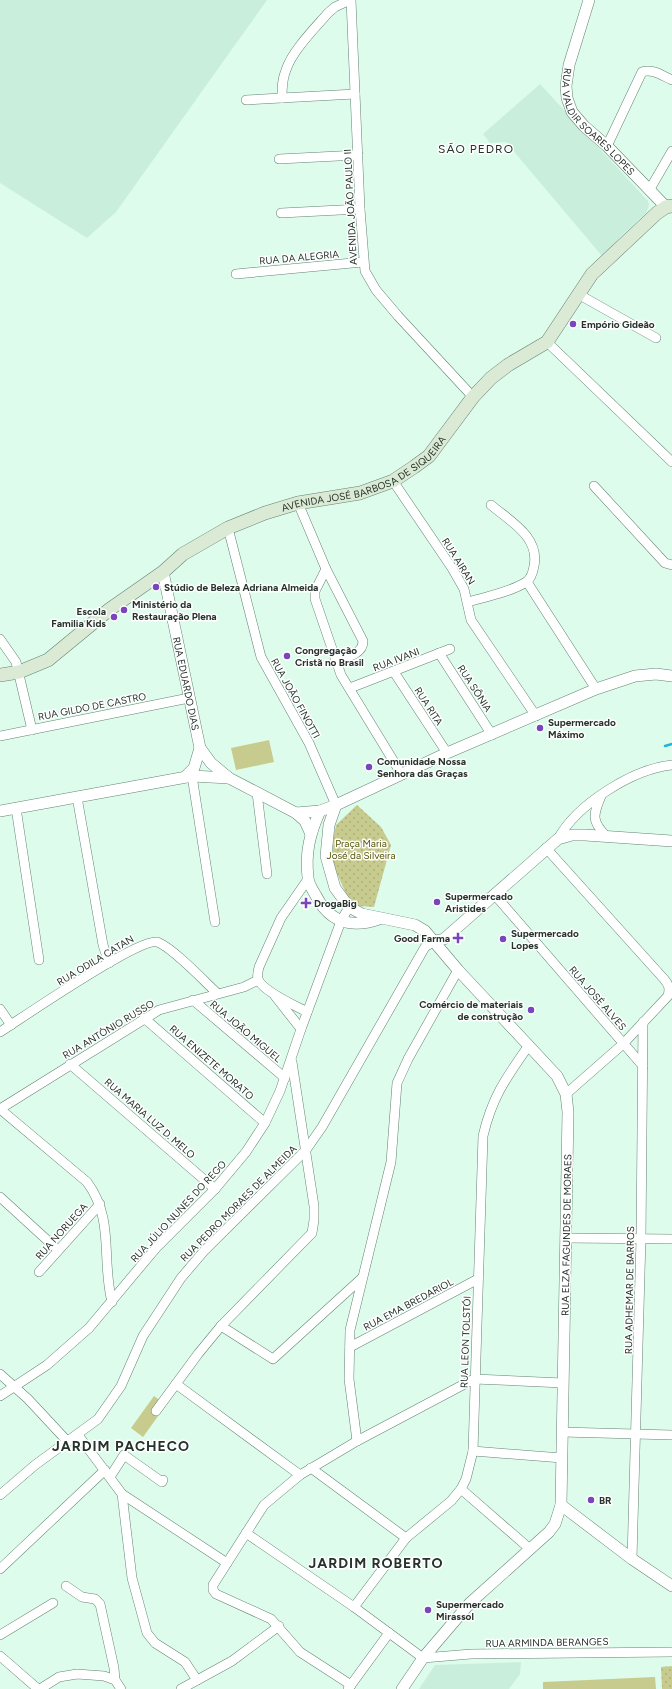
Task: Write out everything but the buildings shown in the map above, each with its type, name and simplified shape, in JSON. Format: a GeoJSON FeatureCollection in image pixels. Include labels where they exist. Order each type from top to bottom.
{"type":"FeatureCollection","features":[{"type":"Feature","properties":{"kind":"main road","name":"AVENIDA JOSÉ BARBOSA DE SIQUEIRA"},"geometry":{"type":"LineString","coordinates":[[0,675],[19,672],[48,660],[110,609],[163,572],[182,554],[228,528],[265,513],[298,503],[361,495],[393,481],[429,456],[473,397],[491,378],[508,365],[547,342],[558,329],[578,294],[592,274],[649,219],[669,206]]}},
{"type":"Feature","properties":{"kind":"street","name":"AVENIDA JOÃO PAULO II"},"geometry":{"type":"LineString","coordinates":[[350,0],[363,262],[368,279],[376,290],[473,397]]}},
{"type":"Feature","properties":{"kind":"street"},"geometry":{"type":"LineString","coordinates":[[282,98],[284,74],[292,59],[328,13],[335,7],[350,0]]}},
{"type":"Feature","properties":{"kind":"street","name":"RUA VALDIR SOARES LOPES"},"geometry":{"type":"LineString","coordinates":[[589,0],[568,65],[566,86],[567,98],[572,112],[584,126],[669,206]]}},
{"type":"Feature","properties":{"kind":"street"},"geometry":{"type":"LineString","coordinates":[[607,146],[640,75],[646,71],[654,72],[672,80]]}},
{"type":"Feature","properties":{"kind":"street"},"geometry":{"type":"LineString","coordinates":[[246,100],[354,94]]}},
{"type":"Feature","properties":{"kind":"street"},"geometry":{"type":"LineString","coordinates":[[650,189],[672,151]]}},
{"type":"Feature","properties":{"kind":"street"},"geometry":{"type":"LineString","coordinates":[[279,158],[358,155]]}},
{"type":"Feature","properties":{"kind":"street"},"geometry":{"type":"LineString","coordinates":[[282,213],[360,209]]}},
{"type":"Feature","properties":{"kind":"street","name":"RUA DA ALEGRIA"},"geometry":{"type":"LineString","coordinates":[[236,274],[363,262]]}},
{"type":"Feature","properties":{"kind":"street"},"geometry":{"type":"LineString","coordinates":[[578,294],[656,338]]}},
{"type":"Feature","properties":{"kind":"street"},"geometry":{"type":"LineString","coordinates":[[547,342],[672,462]]}},
{"type":"Feature","properties":{"kind":"street","name":"RUA AIRAN"},"geometry":{"type":"LineString","coordinates":[[393,481],[464,588],[471,620],[536,716]]}},
{"type":"Feature","properties":{"kind":"street"},"geometry":{"type":"LineString","coordinates":[[594,486],[660,557],[665,562],[672,565]]}},
{"type":"Feature","properties":{"kind":"street"},"geometry":{"type":"LineString","coordinates":[[298,503],[326,569],[363,641],[363,646],[358,652],[335,660]]}},
{"type":"Feature","properties":{"kind":"street"},"geometry":{"type":"LineString","coordinates":[[468,602],[527,582],[533,571],[535,561],[534,551],[530,541],[523,531],[491,505]]}},
{"type":"Feature","properties":{"kind":"street","name":"RUA JOÃO FINOTTI"},"geometry":{"type":"LineString","coordinates":[[228,528],[261,657],[309,743],[336,805]]}},
{"type":"Feature","properties":{"kind":"street"},"geometry":{"type":"LineString","coordinates":[[326,569],[315,591],[315,599],[340,675],[350,688],[402,775]]}},
{"type":"Feature","properties":{"kind":"street","name":"RUA EDUARDO DIAS"},"geometry":{"type":"LineString","coordinates":[[163,572],[200,748],[211,763],[229,778]]}},
{"type":"Feature","properties":{"kind":"street"},"geometry":{"type":"LineString","coordinates":[[527,582],[596,689]]}},
{"type":"Feature","properties":{"kind":"street"},"geometry":{"type":"LineString","coordinates":[[0,638],[14,657],[19,672],[32,730]]}},
{"type":"Feature","properties":{"kind":"street","name":"RUA IVANI"},"geometry":{"type":"LineString","coordinates":[[350,688],[450,650]]}},
{"type":"Feature","properties":{"kind":"street","name":"RUA SÔNIA"},"geometry":{"type":"LineString","coordinates":[[439,654],[492,735]]}},
{"type":"Feature","properties":{"kind":"street","name":"RUA RITA"},"geometry":{"type":"LineString","coordinates":[[394,672],[447,753]]}},
{"type":"Feature","properties":{"kind":"street"},"geometry":{"type":"LineString","coordinates":[[296,813],[320,811],[336,805],[447,753],[492,735],[596,689],[635,676],[656,674],[672,676]]}},
{"type":"Feature","properties":{"kind":"street","name":"RUA GILDO DE CASTRO"},"geometry":{"type":"LineString","coordinates":[[0,736],[189,698]]}},
{"type":"Feature","properties":{"kind":"street"},"geometry":{"type":"LineString","coordinates":[[200,748],[197,763],[188,777],[215,922]]}},
{"type":"Feature","properties":{"kind":"street"},"geometry":{"type":"LineString","coordinates":[[436,941],[444,939],[558,839],[570,821],[602,795],[646,770],[672,765]]}},
{"type":"Feature","properties":{"kind":"street"},"geometry":{"type":"LineString","coordinates":[[0,811],[188,777],[229,778],[296,813],[305,821],[310,832]]}},
{"type":"Feature","properties":{"kind":"street"},"geometry":{"type":"LineString","coordinates":[[258,793],[267,874]]}},
{"type":"Feature","properties":{"kind":"street"},"geometry":{"type":"LineString","coordinates":[[602,795],[594,812],[594,819],[598,828],[607,837]]}},
{"type":"Feature","properties":{"kind":"street"},"geometry":{"type":"LineString","coordinates":[[77,797],[103,945],[109,963]]}},
{"type":"Feature","properties":{"kind":"street","name":"RUA ELZA FAGUNDES DE MORAES"},"geometry":{"type":"LineString","coordinates":[[336,805],[329,825],[326,856],[335,888],[349,907],[362,914],[378,919],[415,925],[425,931],[436,941],[458,970],[557,1076],[566,1094],[568,1112],[561,1505],[555,1524],[550,1532],[479,1594],[423,1658],[402,1689]]}},
{"type":"Feature","properties":{"kind":"street"},"geometry":{"type":"LineString","coordinates":[[16,808],[39,960]]}},
{"type":"Feature","properties":{"kind":"street","name":"RUA ELZA FAGUNDES DE MORAES"},"geometry":{"type":"LineString","coordinates":[[320,811],[310,832],[307,857],[308,879],[326,912],[341,921],[364,924],[378,919]]}},
{"type":"Feature","properties":{"kind":"street"},"geometry":{"type":"LineString","coordinates":[[558,839],[572,835],[672,841]]}},
{"type":"Feature","properties":{"kind":"street"},"geometry":{"type":"LineString","coordinates":[[546,848],[669,985],[668,996],[658,1008],[623,1044],[566,1094]]}},
{"type":"Feature","properties":{"kind":"street"},"geometry":{"type":"LineString","coordinates":[[300,1029],[271,992],[258,980],[259,967],[272,937],[293,899],[308,879]]}},
{"type":"Feature","properties":{"kind":"street","name":"RUA JOSÉ ALVES"},"geometry":{"type":"LineString","coordinates":[[494,894],[643,1066]]}},
{"type":"Feature","properties":{"kind":"street","name":"RUA JÚLIO NUNES DO REGO"},"geometry":{"type":"LineString","coordinates":[[0,1396],[62,1353],[101,1316],[156,1248],[215,1189],[246,1152],[265,1123],[285,1078],[300,1029],[341,921],[349,907]]}},
{"type":"Feature","properties":{"kind":"street","name":"RUA PEDRO MORAES DE ALMEIDA"},"geometry":{"type":"LineString","coordinates":[[0,1495],[35,1465],[98,1419],[121,1386],[143,1336],[181,1278],[204,1251],[306,1150],[342,1096],[424,947],[436,941]]}},
{"type":"Feature","properties":{"kind":"street","name":"RUA ODILA CATAN"},"geometry":{"type":"LineString","coordinates":[[0,1032],[109,963],[147,942],[157,942],[167,948],[217,993]]}},
{"type":"Feature","properties":{"kind":"street"},"geometry":{"type":"LineString","coordinates":[[357,1441],[349,1379],[351,1324],[391,1162],[397,1083],[408,1059],[458,970]]}},
{"type":"Feature","properties":{"kind":"street","name":"RUA ANTÔNIO RUSSO"},"geometry":{"type":"LineString","coordinates":[[0,1109],[70,1064],[159,1010],[217,993],[244,987],[258,980]]}},
{"type":"Feature","properties":{"kind":"street"},"geometry":{"type":"LineString","coordinates":[[271,992],[307,1012]]}},
{"type":"Feature","properties":{"kind":"street","name":"RUA JOÃO MIGUEL"},"geometry":{"type":"LineString","coordinates":[[193,1000],[285,1078]]}},
{"type":"Feature","properties":{"kind":"street"},"geometry":{"type":"LineString","coordinates":[[0,1009],[11,1025]]}},
{"type":"Feature","properties":{"kind":"street","name":"RUA ENIZETE MORATO"},"geometry":{"type":"LineString","coordinates":[[144,1018],[265,1123]]}},
{"type":"Feature","properties":{"kind":"street","name":"RUA ADHEMAR DE BARROS"},"geometry":{"type":"LineString","coordinates":[[632,1559],[641,1238],[643,1022]]}},
{"type":"Feature","properties":{"kind":"street","name":"RUA LEON TOLSTÓI"},"geometry":{"type":"LineString","coordinates":[[354,1607],[406,1538],[451,1501],[461,1489],[466,1479],[473,1451],[474,1379],[483,1136],[489,1112],[496,1095],[528,1045]]}},
{"type":"Feature","properties":{"kind":"street"},"geometry":{"type":"LineString","coordinates":[[156,1411],[221,1326],[312,1233],[314,1206],[292,1058]]}},
{"type":"Feature","properties":{"kind":"street","name":"RUA MARIA LUZ D. MELO"},"geometry":{"type":"LineString","coordinates":[[70,1064],[215,1189]]}},
{"type":"Feature","properties":{"kind":"street"},"geometry":{"type":"LineString","coordinates":[[0,1109],[87,1182],[100,1204],[108,1242],[106,1270],[112,1302]]}},
{"type":"Feature","properties":{"kind":"street"},"geometry":{"type":"LineString","coordinates":[[0,1197],[58,1250]]}},
{"type":"Feature","properties":{"kind":"street","name":"RUA NORUEGA"},"geometry":{"type":"LineString","coordinates":[[39,1272],[100,1204]]}},
{"type":"Feature","properties":{"kind":"street"},"geometry":{"type":"LineString","coordinates":[[565,1238],[672,1238]]}},
{"type":"Feature","properties":{"kind":"street"},"geometry":{"type":"LineString","coordinates":[[221,1326],[273,1359],[362,1278]]}},
{"type":"Feature","properties":{"kind":"street","name":"RUA EMA BREDARIOL"},"geometry":{"type":"LineString","coordinates":[[350,1347],[478,1279]]}},
{"type":"Feature","properties":{"kind":"street"},"geometry":{"type":"LineString","coordinates":[[0,1374],[43,1414],[68,1442]]}},
{"type":"Feature","properties":{"kind":"street"},"geometry":{"type":"LineString","coordinates":[[389,1633],[350,1687],[300,1652],[280,1626],[271,1619],[214,1592],[213,1585],[264,1505],[300,1475],[357,1441],[474,1379],[564,1383]]}},
{"type":"Feature","properties":{"kind":"street"},"geometry":{"type":"LineString","coordinates":[[176,1384],[300,1475]]}},
{"type":"Feature","properties":{"kind":"street"},"geometry":{"type":"LineString","coordinates":[[562,1432],[672,1435]]}},
{"type":"Feature","properties":{"kind":"street"},"geometry":{"type":"LineString","coordinates":[[78,1435],[122,1494],[227,1563]]}},
{"type":"Feature","properties":{"kind":"street"},"geometry":{"type":"LineString","coordinates":[[473,1451],[562,1458]]}},
{"type":"Feature","properties":{"kind":"street"},"geometry":{"type":"LineString","coordinates":[[0,1569],[108,1474],[124,1455],[162,1482],[163,1480]]}},
{"type":"Feature","properties":{"kind":"street"},"geometry":{"type":"LineString","coordinates":[[311,1468],[406,1538]]}},
{"type":"Feature","properties":{"kind":"street"},"geometry":{"type":"LineString","coordinates":[[461,1489],[530,1549]]}},
{"type":"Feature","properties":{"kind":"street"},"geometry":{"type":"LineString","coordinates":[[122,1494],[132,1578],[147,1634],[155,1643],[185,1662],[197,1680]]}},
{"type":"Feature","properties":{"kind":"street"},"geometry":{"type":"LineString","coordinates":[[561,1505],[632,1559],[672,1586]]}},
{"type":"Feature","properties":{"kind":"street"},"geometry":{"type":"LineString","coordinates":[[244,1536],[354,1607],[423,1658]]}},
{"type":"Feature","properties":{"kind":"street"},"geometry":{"type":"LineString","coordinates":[[66,1586],[82,1597],[95,1599],[100,1604],[114,1668],[115,1680],[121,1689]]}},
{"type":"Feature","properties":{"kind":"street"},"geometry":{"type":"LineString","coordinates":[[0,1635],[53,1602]]}},
{"type":"Feature","properties":{"kind":"street"},"geometry":{"type":"LineString","coordinates":[[181,1689],[232,1661],[280,1626]]}},
{"type":"Feature","properties":{"kind":"street","name":"RUA ARMINDA BERANGES"},"geometry":{"type":"LineString","coordinates":[[423,1658],[471,1654],[672,1652]]}},
{"type":"Feature","properties":{"kind":"street"},"geometry":{"type":"LineString","coordinates":[[0,1656],[39,1689],[59,1677],[69,1674],[104,1676],[115,1680]]}},
{"type":"Feature","properties":{"kind":"shaded area"},"geometry":{"type":"Polygon","coordinates":[[[0,0],[267,0],[116,212],[87,238],[0,183],[0,0]]]}},
{"type":"Feature","properties":{"kind":"shaded area"},"geometry":{"type":"Polygon","coordinates":[[[540,84],[648,201],[649,205],[646,213],[602,256],[506,142],[490,143],[483,134],[540,84]]]}},
{"type":"Feature","properties":{"kind":"shaded area"},"geometry":{"type":"Polygon","coordinates":[[[521,1662],[520,1674],[509,1689],[419,1689],[435,1665],[521,1662]]]}},
{"type":"Feature","properties":{"kind":"green space"},"geometry":{"type":"Polygon","coordinates":[[[269,740],[274,762],[236,770],[231,748],[269,740]]]}},
{"type":"Feature","properties":{"kind":"green space","name":"Praça Maria José da Silveira"},"geometry":{"type":"Polygon","coordinates":[[[357,805],[381,827],[391,845],[374,907],[358,906],[347,896],[332,862],[336,825],[357,805]]]}},
{"type":"Feature","properties":{"kind":"green space"},"geometry":{"type":"Polygon","coordinates":[[[154,1396],[166,1405],[143,1437],[131,1428],[154,1396]]]}},
{"type":"Feature","properties":{"kind":"green space"},"geometry":{"type":"Polygon","coordinates":[[[672,1666],[672,1689],[662,1689],[661,1667],[672,1666]]]}},
{"type":"Feature","properties":{"kind":"green space"},"geometry":{"type":"Polygon","coordinates":[[[655,1677],[656,1689],[543,1689],[543,1682],[655,1677]]]}},
{"type":"Feature","properties":{"kind":"waterway"},"geometry":{"type":"LineString","coordinates":[[665,746],[672,744]]}},
{"type":"Feature","properties":{"kind":"place","name":"Empório Gideão"},"geometry":{"type":"Point","coordinates":[573,324]}},
{"type":"Feature","properties":{"kind":"place","name":"Stúdio de Beleza Adriana Almeida"},"geometry":{"type":"Point","coordinates":[156,587]}},
{"type":"Feature","properties":{"kind":"place","name":"Ministério da Restauração Plena"},"geometry":{"type":"Point","coordinates":[124,610]}},
{"type":"Feature","properties":{"kind":"place","name":"Escola Familia Kids"},"geometry":{"type":"Point","coordinates":[114,617]}},
{"type":"Feature","properties":{"kind":"place","name":"Congregação Cristã no Brasil"},"geometry":{"type":"Point","coordinates":[287,656]}},
{"type":"Feature","properties":{"kind":"place","name":"Supermercado Máximo"},"geometry":{"type":"Point","coordinates":[540,728]}},
{"type":"Feature","properties":{"kind":"place","name":"Comunidade Nossa Senhora das Graças"},"geometry":{"type":"Point","coordinates":[369,767]}},
{"type":"Feature","properties":{"kind":"place","name":"Supermercado Aristides"},"geometry":{"type":"Point","coordinates":[437,902]}},
{"type":"Feature","properties":{"kind":"place","name":"DrogaBig"},"geometry":{"type":"Point","coordinates":[306,903]}},
{"type":"Feature","properties":{"kind":"place","name":"Good Farma"},"geometry":{"type":"Point","coordinates":[458,938]}},
{"type":"Feature","properties":{"kind":"place","name":"Supermercado Lopes"},"geometry":{"type":"Point","coordinates":[503,939]}},
{"type":"Feature","properties":{"kind":"place","name":"Comércio de materiais de construção"},"geometry":{"type":"Point","coordinates":[531,1010]}},
{"type":"Feature","properties":{"kind":"place","name":"BR"},"geometry":{"type":"Point","coordinates":[591,1500]}},
{"type":"Feature","properties":{"kind":"place","name":"Supermercado Mirassol"},"geometry":{"type":"Point","coordinates":[428,1610]}},
{"type":"Feature","properties":{"kind":"district","name":"SÃO PEDRO"},"geometry":{"type":"Point","coordinates":[476,149]}},
{"type":"Feature","properties":{"kind":"district","name":"JARDIM PACHECO"},"geometry":{"type":"Point","coordinates":[121,1446]}},
{"type":"Feature","properties":{"kind":"district","name":"JARDIM ROBERTO"},"geometry":{"type":"Point","coordinates":[376,1563]}}]}
